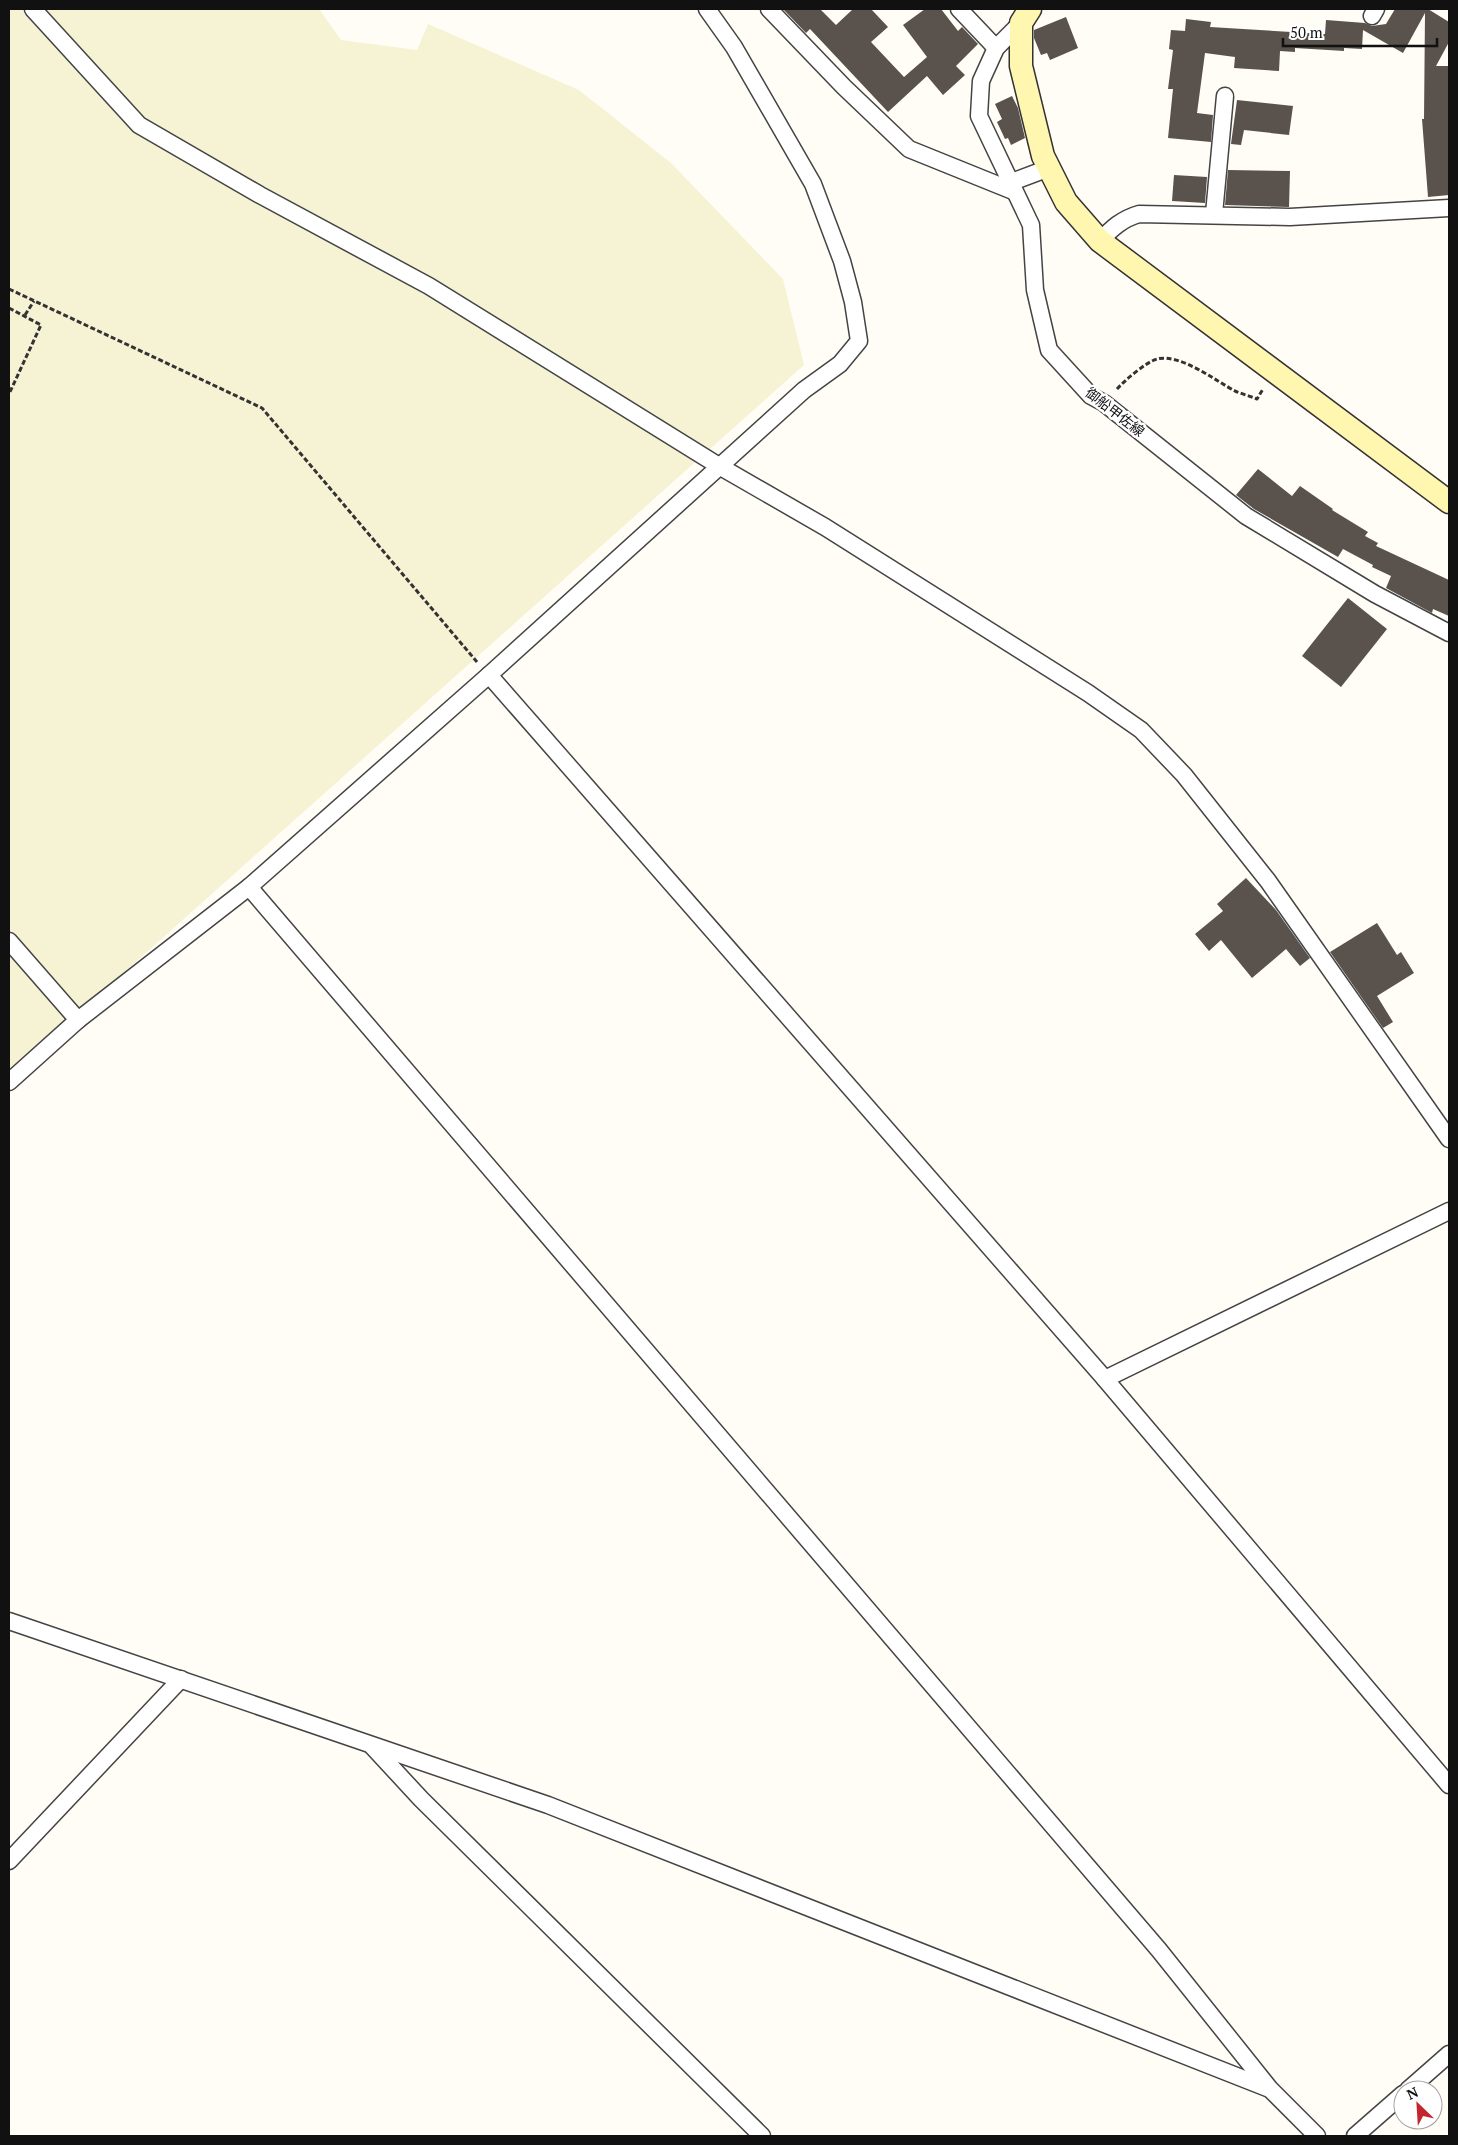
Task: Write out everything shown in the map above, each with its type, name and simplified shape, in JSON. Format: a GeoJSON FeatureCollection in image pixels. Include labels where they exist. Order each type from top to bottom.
{"type":"FeatureCollection","features":[{"type":"Feature","properties":{"kind":"main road"},"geometry":{"type":"LineString","coordinates":[[1026,16],[1021,66],[1043,156],[1066,202],[1100,241],[1449,502]]}},
{"type":"Feature","properties":{"kind":"street"},"geometry":{"type":"LineString","coordinates":[[32,9],[139,125],[260,195],[429,286],[719,466],[825,527],[1088,693],[1141,730],[1184,775],[1268,880],[1449,1139]]}},
{"type":"Feature","properties":{"kind":"street"},"geometry":{"type":"LineString","coordinates":[[9,1082],[78,1020],[249,887],[489,676],[804,390],[840,364],[859,341],[853,302],[842,261],[813,184],[734,47],[708,9]]}},
{"type":"Feature","properties":{"kind":"street"},"geometry":{"type":"LineString","coordinates":[[769,9],[844,87],[908,149],[1011,187],[1049,168]]}},
{"type":"Feature","properties":{"kind":"street"},"geometry":{"type":"LineString","coordinates":[[959,9],[996,48]]}},
{"type":"Feature","properties":{"kind":"street","name":"御船甲佐線"},"geometry":{"type":"LineString","coordinates":[[1026,16],[996,48],[981,80],[979,116],[1011,187],[1031,224],[1035,290],[1049,350],[1091,396],[1104,403],[1246,516],[1374,594],[1449,633]]}},
{"type":"Feature","properties":{"kind":"street"},"geometry":{"type":"LineString","coordinates":[[1214,214],[1225,96]]}},
{"type":"Feature","properties":{"kind":"street"},"geometry":{"type":"LineString","coordinates":[[1100,241],[1114,226],[1125,218],[1139,214],[1290,217],[1449,208]]}},
{"type":"Feature","properties":{"kind":"street"},"geometry":{"type":"LineString","coordinates":[[489,676],[1105,1379],[1449,1786]]}},
{"type":"Feature","properties":{"kind":"street"},"geometry":{"type":"LineString","coordinates":[[249,887],[1160,1950],[1270,2089],[1317,2136]]}},
{"type":"Feature","properties":{"kind":"street"},"geometry":{"type":"LineString","coordinates":[[9,941],[78,1020]]}},
{"type":"Feature","properties":{"kind":"street"},"geometry":{"type":"LineString","coordinates":[[1105,1379],[1449,1211]]}},
{"type":"Feature","properties":{"kind":"street"},"geometry":{"type":"LineString","coordinates":[[9,1621],[181,1678],[548,1805],[1270,2089]]}},
{"type":"Feature","properties":{"kind":"street"},"geometry":{"type":"LineString","coordinates":[[9,1861],[181,1678]]}},
{"type":"Feature","properties":{"kind":"street"},"geometry":{"type":"LineString","coordinates":[[370,1744],[420,1799],[762,2136]]}},
{"type":"Feature","properties":{"kind":"street"},"geometry":{"type":"LineString","coordinates":[[1419,2080],[1449,2054]]}},
{"type":"Feature","properties":{"kind":"street"},"geometry":{"type":"LineString","coordinates":[[1355,2136],[1393,2103]]}},
{"type":"Feature","properties":{"kind":"path"},"geometry":{"type":"LineString","coordinates":[[9,289],[262,408],[489,676]]}},
{"type":"Feature","properties":{"kind":"path"},"geometry":{"type":"LineString","coordinates":[[25,315],[34,301]]}},
{"type":"Feature","properties":{"kind":"path"},"geometry":{"type":"LineString","coordinates":[[9,308],[41,325],[9,394]]}},
{"type":"Feature","properties":{"kind":"path"},"geometry":{"type":"LineString","coordinates":[[1104,403],[1124,381],[1157,359],[1183,362],[1236,391],[1257,399],[1274,371]]}},
{"type":"Feature","properties":{"kind":"shaded area"},"geometry":{"type":"Polygon","coordinates":[[[9,9],[319,9],[341,40],[417,50],[428,24],[579,90],[671,163],[783,279],[804,365],[9,1075],[9,9]]]}},
{"type":"Feature","properties":{"kind":"building"},"geometry":{"type":"Polygon","coordinates":[[[783,9],[820,9],[836,25],[853,9],[871,9],[888,27],[871,42],[904,77],[927,57],[903,25],[925,9],[941,9],[958,31],[962,27],[978,44],[956,66],[965,75],[943,95],[927,76],[888,112],[810,29],[806,33],[783,9]]]}},
{"type":"Feature","properties":{"kind":"building"},"geometry":{"type":"Polygon","coordinates":[[[1395,9],[1428,9],[1449,22],[1449,42],[1436,66],[1449,66],[1449,195],[1428,197],[1422,119],[1424,119],[1425,13],[1403,53],[1363,30],[1362,49],[1344,48],[1344,51],[1295,48],[1295,52],[1280,51],[1279,71],[1234,68],[1235,57],[1205,53],[1197,113],[1213,115],[1211,142],[1168,138],[1173,89],[1168,89],[1173,50],[1169,49],[1171,30],[1185,31],[1186,19],[1211,22],[1210,27],[1325,34],[1326,20],[1365,23],[1372,26],[1386,24],[1395,9]]]}},
{"type":"Feature","properties":{"kind":"building"},"geometry":{"type":"Polygon","coordinates":[[[1066,17],[1078,48],[1050,60],[1047,53],[1041,55],[1034,38],[1034,30],[1066,17]]]}},
{"type":"Feature","properties":{"kind":"building"},"geometry":{"type":"Polygon","coordinates":[[[1012,96],[1018,108],[1025,138],[1011,145],[1008,138],[1005,139],[997,122],[1002,119],[995,104],[1012,96]]]}},
{"type":"Feature","properties":{"kind":"building"},"geometry":{"type":"Polygon","coordinates":[[[1237,100],[1293,106],[1289,135],[1244,130],[1241,145],[1231,144],[1237,100]]]}},
{"type":"Feature","properties":{"kind":"building"},"geometry":{"type":"Polygon","coordinates":[[[1228,170],[1290,171],[1289,207],[1225,205],[1228,170]]]}},
{"type":"Feature","properties":{"kind":"building"},"geometry":{"type":"Polygon","coordinates":[[[1174,175],[1207,177],[1205,203],[1172,201],[1174,175]]]}},
{"type":"Feature","properties":{"kind":"building"},"geometry":{"type":"Polygon","coordinates":[[[1258,469],[1292,496],[1300,486],[1332,510],[1368,532],[1365,536],[1378,543],[1376,546],[1449,580],[1449,616],[1433,609],[1432,613],[1386,588],[1391,576],[1372,567],[1373,565],[1343,549],[1338,557],[1254,509],[1236,495],[1258,469]]]}},
{"type":"Feature","properties":{"kind":"building"},"geometry":{"type":"Polygon","coordinates":[[[1348,598],[1387,629],[1341,687],[1302,656],[1348,598]]]}},
{"type":"Feature","properties":{"kind":"building"},"geometry":{"type":"Polygon","coordinates":[[[1246,878],[1276,910],[1310,958],[1300,966],[1286,949],[1252,978],[1221,940],[1209,951],[1195,934],[1223,911],[1217,904],[1246,878]]]}},
{"type":"Feature","properties":{"kind":"building"},"geometry":{"type":"Polygon","coordinates":[[[1377,923],[1397,955],[1401,952],[1414,973],[1377,996],[1393,1022],[1383,1028],[1330,952],[1377,923]]]}}]}
